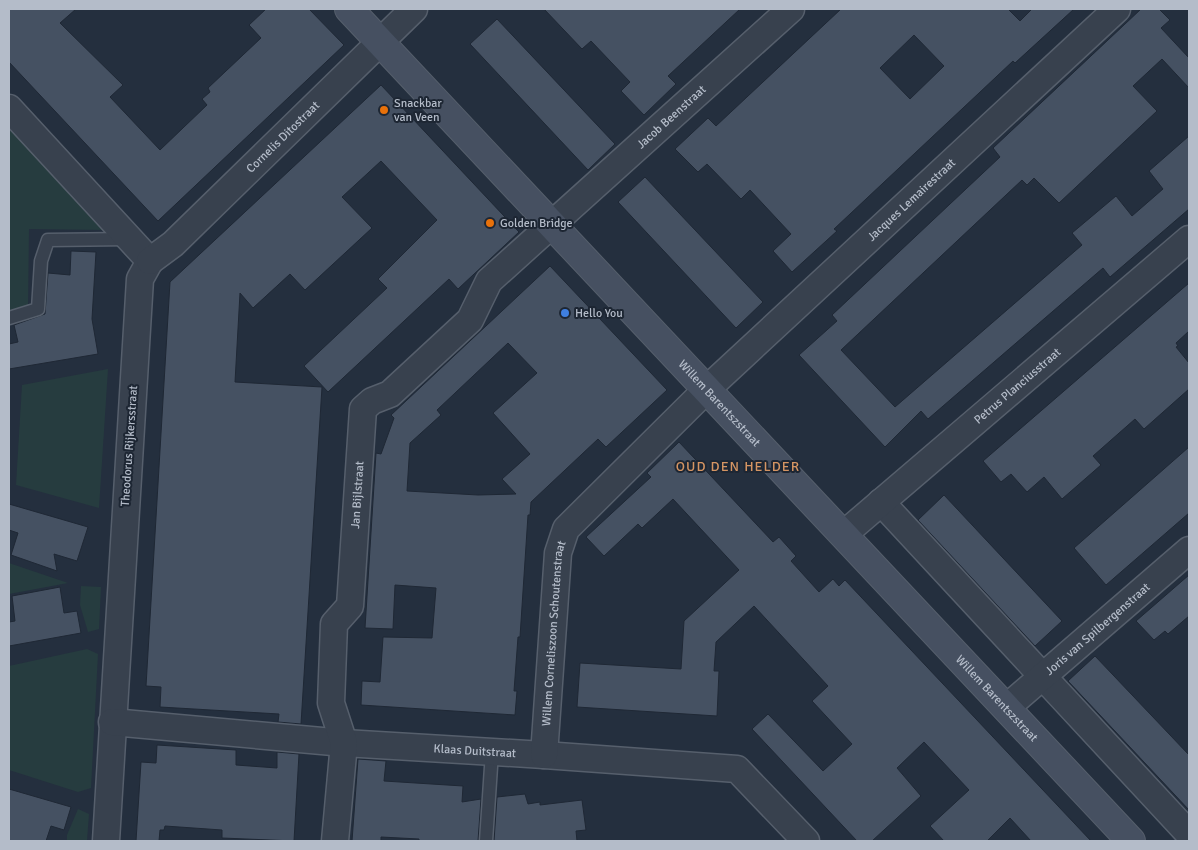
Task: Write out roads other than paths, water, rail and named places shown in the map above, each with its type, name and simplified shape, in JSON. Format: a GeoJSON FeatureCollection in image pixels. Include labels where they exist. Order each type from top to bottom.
{"type":"FeatureCollection","features":[{"type":"Feature","properties":{"kind":"street","name":"Willem Barentszstraat"},"geometry":{"type":"LineString","coordinates":[[349,9],[1131,841]]}},
{"type":"Feature","properties":{"kind":"street","name":"Cornelis Ditostraat"},"geometry":{"type":"LineString","coordinates":[[150,261],[173,244],[379,41],[414,9]]}},
{"type":"Feature","properties":{"kind":"street","name":"Jacob Beenstraat"},"geometry":{"type":"LineString","coordinates":[[551,224],[658,131],[791,9]]}},
{"type":"Feature","properties":{"kind":"street","name":"Jacques Lemairestraat"},"geometry":{"type":"LineString","coordinates":[[706,390],[1117,9]]}},
{"type":"Feature","properties":{"kind":"street"},"geometry":{"type":"LineString","coordinates":[[9,108],[150,261]]}},
{"type":"Feature","properties":{"kind":"street","name":"Jan Bijlstraat"},"geometry":{"type":"LineString","coordinates":[[335,841],[344,743],[331,703],[334,624],[350,606],[363,409],[372,401],[390,394],[470,320],[489,282],[551,224]]}},
{"type":"Feature","properties":{"kind":"street","name":"Petrus Planciusstraat"},"geometry":{"type":"LineString","coordinates":[[844,534],[1189,239]]}},
{"type":"Feature","properties":{"kind":"street","name":"Theodorus Rijkersstraat"},"geometry":{"type":"LineString","coordinates":[[106,841],[140,279],[150,261]]}},
{"type":"Feature","properties":{"kind":"street","name":"Willem Corneliszoon Schoutenstraat"},"geometry":{"type":"LineString","coordinates":[[544,754],[558,553],[566,529],[706,390]]}},
{"type":"Feature","properties":{"kind":"street"},"geometry":{"type":"LineString","coordinates":[[881,502],[1189,834]]}},
{"type":"Feature","properties":{"kind":"street","name":"Joris van Spilbergenstraat"},"geometry":{"type":"LineString","coordinates":[[1006,708],[1189,550]]}},
{"type":"Feature","properties":{"kind":"street","name":"Klaas Duitstraat"},"geometry":{"type":"LineString","coordinates":[[112,722],[344,743],[544,754],[737,769],[806,841]]}},
{"type":"Feature","properties":{"kind":"lane"},"geometry":{"type":"LineString","coordinates":[[9,318],[38,309],[41,261],[48,240],[131,239]]}},
{"type":"Feature","properties":{"kind":"lane"},"geometry":{"type":"LineString","coordinates":[[486,841],[492,752]]}},
{"type":"Feature","properties":{"kind":"place","name":"Snackbar van Veen"},"geometry":{"type":"Point","coordinates":[384,110]}},
{"type":"Feature","properties":{"kind":"place","name":"Golden Bridge"},"geometry":{"type":"Point","coordinates":[490,223]}},
{"type":"Feature","properties":{"kind":"place","name":"Hello You"},"geometry":{"type":"Point","coordinates":[565,313]}},
{"type":"Feature","properties":{"kind":"district","name":"OUD DEN HELDER"},"geometry":{"type":"Point","coordinates":[738,466]}}]}
